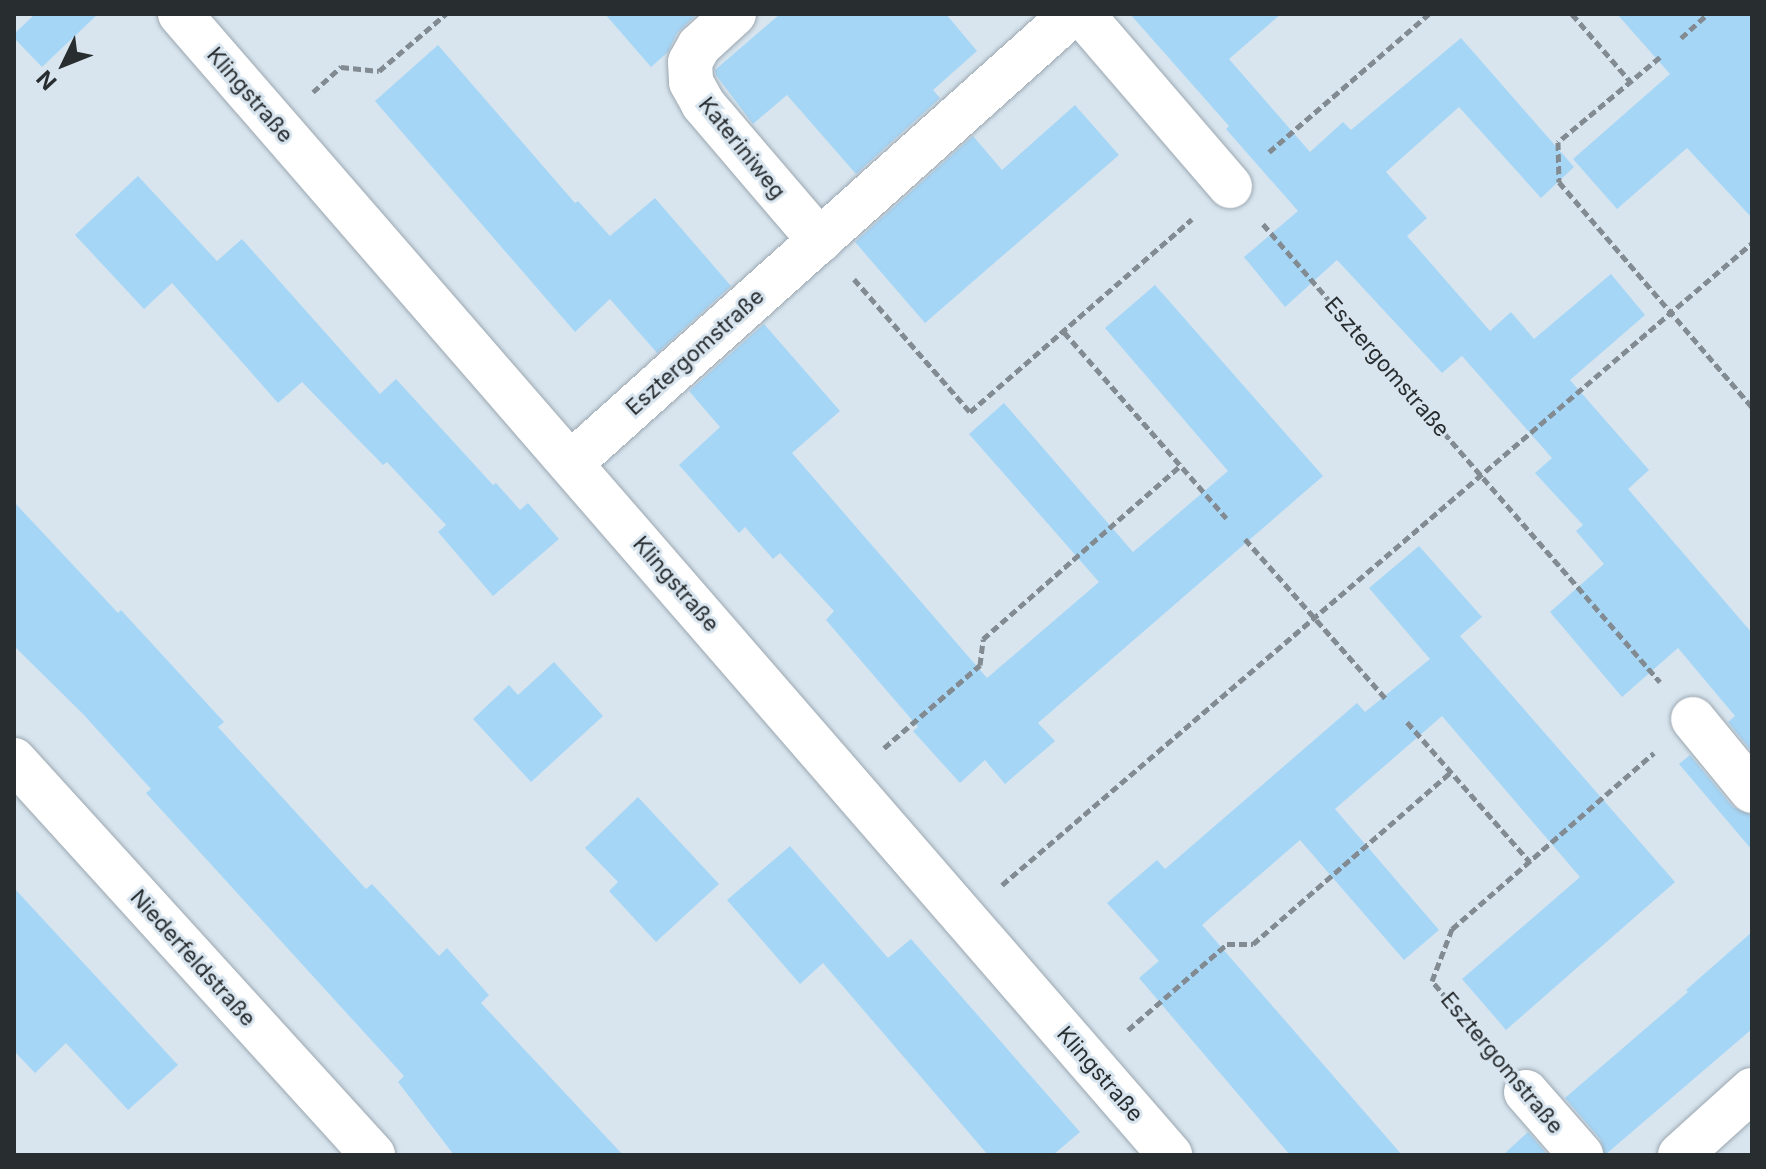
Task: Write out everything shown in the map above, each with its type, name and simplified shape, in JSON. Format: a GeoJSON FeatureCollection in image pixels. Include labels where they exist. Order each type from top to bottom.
{"type":"FeatureCollection","features":[{"type":"Feature","properties":{"kind":"street","name":"Klingstraße"},"geometry":{"type":"LineString","coordinates":[[180,14],[1170,1155]]}},
{"type":"Feature","properties":{"kind":"street","name":"Kateriniweg"},"geometry":{"type":"LineString","coordinates":[[734,14],[699,46],[690,62],[691,82],[703,104],[820,241]]}},
{"type":"Feature","properties":{"kind":"street","name":"Esztergomstraße"},"geometry":{"type":"LineString","coordinates":[[571,463],[1072,14]]}},
{"type":"Feature","properties":{"kind":"street"},"geometry":{"type":"LineString","coordinates":[[1082,14],[1230,186]]}},
{"type":"Feature","properties":{"kind":"street"},"geometry":{"type":"LineString","coordinates":[[1693,719],[1752,791]]}},
{"type":"Feature","properties":{"kind":"street","name":"Niederfeldstraße"},"geometry":{"type":"LineString","coordinates":[[14,760],[373,1155]]}},
{"type":"Feature","properties":{"kind":"street"},"geometry":{"type":"LineString","coordinates":[[1680,1155],[1752,1090]]}},
{"type":"Feature","properties":{"kind":"street","name":"Esztergomstraße"},"geometry":{"type":"LineString","coordinates":[[1526,1092],[1581,1155]]}},
{"type":"Feature","properties":{"kind":"path"},"geometry":{"type":"LineString","coordinates":[[276,124],[341,67],[379,71],[446,14]]}},
{"type":"Feature","properties":{"kind":"path"},"geometry":{"type":"LineString","coordinates":[[1572,14],[1631,82]]}},
{"type":"Feature","properties":{"kind":"path"},"geometry":{"type":"LineString","coordinates":[[1681,38],[1708,14]]}},
{"type":"Feature","properties":{"kind":"path"},"geometry":{"type":"LineString","coordinates":[[1660,57],[1558,142],[1559,182],[1752,407]]}},
{"type":"Feature","properties":{"kind":"path","name":"Esztergomstraße"},"geometry":{"type":"LineString","coordinates":[[1230,186],[1693,719],[1452,929],[1432,981],[1526,1092]]}},
{"type":"Feature","properties":{"kind":"path"},"geometry":{"type":"LineString","coordinates":[[820,241],[970,412]]}},
{"type":"Feature","properties":{"kind":"path"},"geometry":{"type":"LineString","coordinates":[[965,917],[1752,243]]}},
{"type":"Feature","properties":{"kind":"path"},"geometry":{"type":"LineString","coordinates":[[1063,332],[1226,518]]}},
{"type":"Feature","properties":{"kind":"path"},"geometry":{"type":"LineString","coordinates":[[847,781],[980,665],[983,639],[1181,465]]}},
{"type":"Feature","properties":{"kind":"path"},"geometry":{"type":"LineString","coordinates":[[1245,539],[1388,701]]}},
{"type":"Feature","properties":{"kind":"path"},"geometry":{"type":"LineString","coordinates":[[1407,722],[1530,862]]}},
{"type":"Feature","properties":{"kind":"path"},"geometry":{"type":"LineString","coordinates":[[1090,1062],[1227,944],[1253,944],[1451,772]]}},
{"type":"Feature","properties":{"kind":"building"},"geometry":{"type":"Polygon","coordinates":[[[35,14],[98,14],[42,67],[14,38],[14,34],[35,14]]]}},
{"type":"Feature","properties":{"kind":"building"},"geometry":{"type":"Polygon","coordinates":[[[605,14],[697,14],[677,33],[668,52],[651,67],[605,14]]]}},
{"type":"Feature","properties":{"kind":"building"},"geometry":{"type":"Polygon","coordinates":[[[780,14],[946,14],[977,51],[933,90],[940,98],[856,174],[787,95],[753,124],[716,75],[715,70],[780,14]]]}},
{"type":"Feature","properties":{"kind":"building"},"geometry":{"type":"Polygon","coordinates":[[[1130,14],[1281,14],[1229,59],[1310,152],[1343,122],[1351,130],[1461,38],[1574,167],[1541,198],[1459,107],[1386,172],[1427,218],[1407,236],[1490,331],[1511,312],[1534,339],[1611,274],[1645,315],[1570,380],[1649,470],[1628,489],[1752,633],[1752,752],[1728,722],[1735,716],[1678,648],[1622,697],[1550,612],[1604,564],[1576,531],[1583,525],[1535,473],[1552,458],[1462,356],[1477,343],[1442,373],[1337,260],[1285,307],[1244,257],[1298,211],[1226,129],[1229,126],[1130,14]]]}},
{"type":"Feature","properties":{"kind":"building"},"geometry":{"type":"Polygon","coordinates":[[[1617,14],[1752,14],[1752,218],[1687,148],[1617,209],[1573,159],[1670,74],[1617,14]]]}},
{"type":"Feature","properties":{"kind":"building"},"geometry":{"type":"Polygon","coordinates":[[[438,45],[575,203],[578,201],[610,236],[655,198],[731,286],[657,353],[610,299],[575,332],[375,101],[438,45]]]}},
{"type":"Feature","properties":{"kind":"building"},"geometry":{"type":"Polygon","coordinates":[[[1075,105],[1119,155],[925,323],[855,242],[973,136],[1002,170],[1075,105]]]}},
{"type":"Feature","properties":{"kind":"building"},"geometry":{"type":"Polygon","coordinates":[[[138,176],[217,261],[242,239],[380,394],[396,379],[493,485],[496,483],[520,510],[528,503],[559,539],[493,596],[438,532],[446,525],[387,462],[383,465],[302,382],[278,403],[172,283],[144,309],[75,235],[138,176]]]}},
{"type":"Feature","properties":{"kind":"building"},"geometry":{"type":"Polygon","coordinates":[[[1155,285],[1323,476],[1038,723],[1055,741],[1005,784],[985,760],[960,783],[913,731],[918,727],[826,620],[834,611],[780,553],[773,559],[745,527],[739,533],[679,465],[720,427],[689,391],[764,324],[840,411],[792,453],[987,678],[1099,582],[969,434],[1004,403],[1133,552],[1228,471],[1105,328],[1155,285]]]}},
{"type":"Feature","properties":{"kind":"building"},"geometry":{"type":"Polygon","coordinates":[[[14,502],[118,613],[121,610],[224,722],[218,727],[366,889],[372,884],[439,956],[447,948],[489,995],[481,1003],[623,1155],[454,1155],[398,1082],[404,1076],[146,793],[151,789],[83,714],[14,646],[14,502]]]}},
{"type":"Feature","properties":{"kind":"building"},"geometry":{"type":"Polygon","coordinates":[[[1419,546],[1482,617],[1460,636],[1675,882],[1506,1030],[1462,979],[1580,877],[1442,716],[1335,809],[1439,930],[1404,960],[1300,840],[1202,925],[1402,1155],[1290,1155],[1139,978],[1159,961],[1107,903],[1157,860],[1165,869],[1357,703],[1365,712],[1430,659],[1369,588],[1419,546]]]}},
{"type":"Feature","properties":{"kind":"building"},"geometry":{"type":"Polygon","coordinates":[[[554,662],[603,716],[531,782],[473,719],[509,685],[518,695],[554,662]]]}},
{"type":"Feature","properties":{"kind":"building"},"geometry":{"type":"Polygon","coordinates":[[[1690,755],[1733,807],[1752,815],[1752,850],[1679,764],[1690,755]]]}},
{"type":"Feature","properties":{"kind":"building"},"geometry":{"type":"Polygon","coordinates":[[[638,797],[719,884],[656,942],[609,891],[618,882],[585,848],[638,797]]]}},
{"type":"Feature","properties":{"kind":"building"},"geometry":{"type":"Polygon","coordinates":[[[790,846],[888,958],[911,939],[1080,1132],[1053,1155],[988,1155],[823,963],[800,984],[727,900],[790,846]]]}},
{"type":"Feature","properties":{"kind":"building"},"geometry":{"type":"Polygon","coordinates":[[[14,888],[178,1065],[128,1110],[66,1043],[35,1073],[14,1051],[14,888]]]}},
{"type":"Feature","properties":{"kind":"building"},"geometry":{"type":"Polygon","coordinates":[[[1752,932],[1752,1029],[1605,1155],[1600,1139],[1565,1098],[1752,932]]]}},
{"type":"Feature","properties":{"kind":"building"},"geometry":{"type":"Polygon","coordinates":[[[1528,1132],[1548,1155],[1503,1155],[1528,1132]]]}}]}
